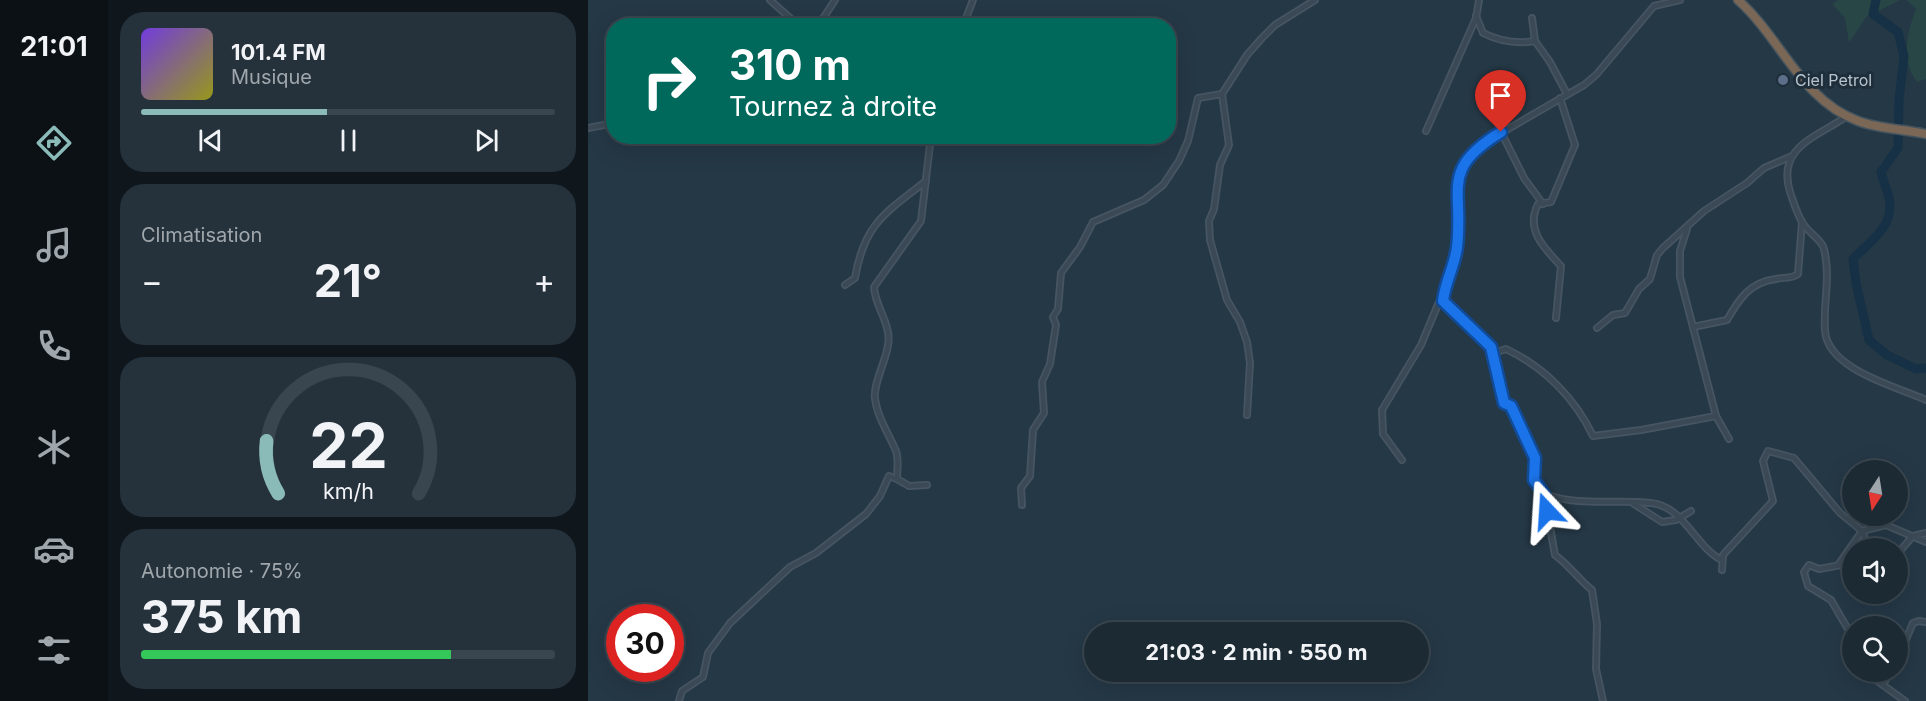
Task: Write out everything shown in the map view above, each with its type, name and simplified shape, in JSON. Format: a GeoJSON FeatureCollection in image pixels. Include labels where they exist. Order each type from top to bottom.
{"type":"FeatureCollection","features":[{"type":"Feature","properties":{"kind":"highway"},"geometry":{"type":"LineString","coordinates":[[1738,0],[1761,22],[1807,85],[1828,105],[1847,116],[1873,126],[1926,134]]}},
{"type":"Feature","properties":{"kind":"street"},"geometry":{"type":"LineString","coordinates":[[770,0],[790,18]]}},
{"type":"Feature","properties":{"kind":"street"},"geometry":{"type":"LineString","coordinates":[[823,18],[835,0]]}},
{"type":"Feature","properties":{"kind":"street"},"geometry":{"type":"LineString","coordinates":[[966,18],[973,0]]}},
{"type":"Feature","properties":{"kind":"street"},"geometry":{"type":"LineString","coordinates":[[1247,415],[1250,363],[1247,342],[1240,322],[1227,300],[1210,240],[1209,221],[1214,209],[1220,165],[1229,145],[1222,94],[1247,55],[1262,38],[1275,25],[1315,0]]}},
{"type":"Feature","properties":{"kind":"street"},"geometry":{"type":"LineString","coordinates":[[1426,131],[1476,16],[1479,0]]}},
{"type":"Feature","properties":{"kind":"street"},"geometry":{"type":"LineString","coordinates":[[1402,460],[1383,434],[1382,410],[1420,345],[1444,290],[1457,250],[1459,169],[1482,144],[1596,75],[1654,6],[1680,0]]}},
{"type":"Feature","properties":{"kind":"street"},"geometry":{"type":"LineString","coordinates":[[1476,16],[1483,33],[1490,37],[1521,43],[1535,41]]}},
{"type":"Feature","properties":{"kind":"street"},"geometry":{"type":"LineString","coordinates":[[1532,18],[1535,41],[1550,62],[1567,94]]}},
{"type":"Feature","properties":{"kind":"street"},"geometry":{"type":"LineString","coordinates":[[1022,505],[1021,488],[1030,476],[1033,430],[1044,412],[1042,382],[1050,364],[1056,325],[1053,316],[1058,309],[1061,273],[1080,247],[1093,222],[1144,200],[1163,185],[1179,161],[1188,141],[1198,98],[1222,94]]}},
{"type":"Feature","properties":{"kind":"street"},"geometry":{"type":"LineString","coordinates":[[1556,318],[1561,266],[1539,241],[1532,225],[1532,215],[1538,204],[1551,202],[1575,145],[1560,98]]}},
{"type":"Feature","properties":{"kind":"street"},"geometry":{"type":"LineString","coordinates":[[1597,328],[1613,315],[1625,312],[1639,289],[1650,279],[1656,255],[1704,211],[1747,183],[1764,168],[1792,156],[1816,134],[1847,116]]}},
{"type":"Feature","properties":{"kind":"street"},"geometry":{"type":"LineString","coordinates":[[588,128],[606,125]]}},
{"type":"Feature","properties":{"kind":"street"},"geometry":{"type":"LineString","coordinates":[[1501,132],[1524,178],[1543,204]]}},
{"type":"Feature","properties":{"kind":"street"},"geometry":{"type":"LineString","coordinates":[[897,479],[896,452],[875,399],[875,384],[883,371],[882,357],[888,345],[886,322],[875,299],[874,287],[921,221],[930,144]]}},
{"type":"Feature","properties":{"kind":"street"},"geometry":{"type":"LineString","coordinates":[[1792,156],[1788,185],[1802,222],[1824,246],[1829,273],[1825,333],[1831,347],[1872,381],[1926,400]]}},
{"type":"Feature","properties":{"kind":"street"},"geometry":{"type":"LineString","coordinates":[[845,285],[855,278],[860,252],[884,214],[926,181]]}},
{"type":"Feature","properties":{"kind":"street"},"geometry":{"type":"LineString","coordinates":[[1693,327],[1727,320],[1748,289],[1773,279],[1795,277],[1798,274],[1802,222]]}},
{"type":"Feature","properties":{"kind":"street"},"geometry":{"type":"LineString","coordinates":[[1687,228],[1680,251],[1680,277],[1716,416],[1729,439]]}},
{"type":"Feature","properties":{"kind":"street"},"geometry":{"type":"LineString","coordinates":[[1444,290],[1443,301],[1448,308],[1491,347],[1494,353],[1504,403],[1511,406],[1535,458],[1534,480],[1544,494],[1555,555],[1571,567],[1574,576],[1592,590],[1597,624],[1596,669],[1603,701]]}},
{"type":"Feature","properties":{"kind":"street"},"geometry":{"type":"LineString","coordinates":[[1494,353],[1506,349],[1537,367],[1577,405],[1593,436],[1716,416]]}},
{"type":"Feature","properties":{"kind":"street"},"geometry":{"type":"LineString","coordinates":[[1722,570],[1723,555],[1773,501],[1763,460],[1768,450],[1794,458],[1840,513],[1862,531],[1865,538]]}},
{"type":"Feature","properties":{"kind":"street"},"geometry":{"type":"LineString","coordinates":[[679,701],[682,691],[703,677],[711,646],[744,609],[790,567],[816,553],[866,514],[880,496],[889,476],[909,486],[927,485]]}},
{"type":"Feature","properties":{"kind":"street"},"geometry":{"type":"LineString","coordinates":[[1544,494],[1590,503],[1652,502],[1689,526],[1707,550],[1722,560]]}},
{"type":"Feature","properties":{"kind":"street"},"geometry":{"type":"LineString","coordinates":[[1634,504],[1657,521],[1679,518],[1691,511]]}},
{"type":"Feature","properties":{"kind":"street"},"geometry":{"type":"LineString","coordinates":[[1838,565],[1862,531],[1886,525],[1926,542]]}},
{"type":"Feature","properties":{"kind":"street"},"geometry":{"type":"LineString","coordinates":[[1908,542],[1913,536],[1926,533]]}},
{"type":"Feature","properties":{"kind":"street"},"geometry":{"type":"LineString","coordinates":[[1842,564],[1819,569],[1809,565],[1804,572],[1808,586],[1831,600],[1842,619]]}},
{"type":"Feature","properties":{"kind":"street"},"geometry":{"type":"LineString","coordinates":[[1908,635],[1913,623],[1926,622]]}},
{"type":"Feature","properties":{"kind":"street"},"geometry":{"type":"LineString","coordinates":[[1880,682],[1905,701]]}},
{"type":"Feature","properties":{"kind":"green space"},"geometry":{"type":"Polygon","coordinates":[[[1838,0],[1900,0],[1866,17],[1849,43],[1845,18],[1832,4],[1838,0]]]}},
{"type":"Feature","properties":{"kind":"green space"},"geometry":{"type":"Polygon","coordinates":[[[1907,0],[1926,0],[1926,79],[1917,82],[1908,64],[1907,55],[1908,37],[1916,9],[1907,0]]]}},
{"type":"Feature","properties":{"kind":"waterway"},"geometry":{"type":"LineString","coordinates":[[1876,0],[1873,14],[1898,32],[1904,56],[1899,100],[1898,148],[1881,172],[1890,201],[1887,221],[1878,235],[1853,259],[1856,283],[1869,340],[1887,355],[1916,369],[1926,368]]}},
{"type":"Feature","properties":{"kind":"place","name":"Ciel Petrol"},"geometry":{"type":"Point","coordinates":[1783,80]}},
{"type":"Feature","properties":{"kind":"route"},"geometry":{"type":"LineString","coordinates":[[1501,132],[1482,144],[1459,169],[1457,250],[1447,277],[1443,301],[1491,347],[1494,353],[1504,403],[1511,406],[1535,458],[1534,480],[1544,494],[1547,511]]}}]}
